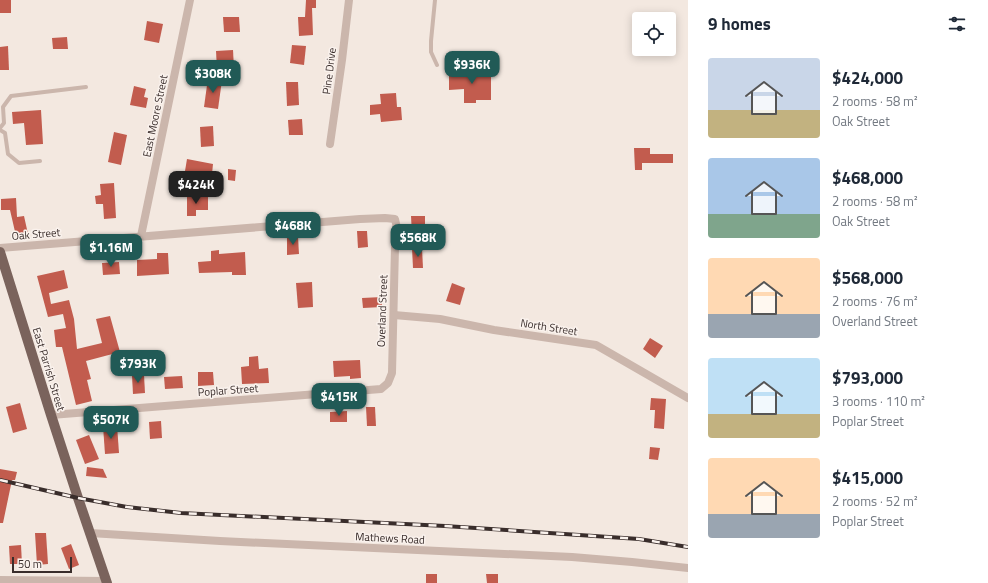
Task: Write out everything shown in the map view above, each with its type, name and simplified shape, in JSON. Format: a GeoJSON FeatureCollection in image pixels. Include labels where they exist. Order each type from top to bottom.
{"type":"FeatureCollection","features":[{"type":"Feature","properties":{"kind":"main road","name":"East Parrish Street"},"geometry":{"type":"LineString","coordinates":[[0,252],[51,415],[107,582]]}},
{"type":"Feature","properties":{"kind":"street","name":"East Moore Street"},"geometry":{"type":"LineString","coordinates":[[142,236],[190,0]]}},
{"type":"Feature","properties":{"kind":"street","name":"Pine Drive"},"geometry":{"type":"LineString","coordinates":[[330,144],[349,0]]}},
{"type":"Feature","properties":{"kind":"street","name":"Oak Street"},"geometry":{"type":"LineString","coordinates":[[0,248],[360,219]]}},
{"type":"Feature","properties":{"kind":"street","name":"Overland Street"},"geometry":{"type":"LineString","coordinates":[[360,219],[395,219],[397,228],[395,247],[392,367]]}},
{"type":"Feature","properties":{"kind":"street","name":"North Street"},"geometry":{"type":"LineString","coordinates":[[394,315],[440,320],[494,330],[596,345],[688,398]]}},
{"type":"Feature","properties":{"kind":"street","name":"Poplar Street"},"geometry":{"type":"LineString","coordinates":[[51,415],[381,389],[388,383],[392,373],[392,367]]}},
{"type":"Feature","properties":{"kind":"street","name":"Mathews Road"},"geometry":{"type":"LineString","coordinates":[[90,533],[242,542],[572,557],[688,568]]}},
{"type":"Feature","properties":{"kind":"street"},"geometry":{"type":"LineString","coordinates":[[0,580],[107,582]]}},
{"type":"Feature","properties":{"kind":"lane"},"geometry":{"type":"LineString","coordinates":[[435,0],[431,52],[437,65]]}},
{"type":"Feature","properties":{"kind":"lane"},"geometry":{"type":"LineString","coordinates":[[40,161],[19,163],[8,154],[6,133],[0,129],[4,123],[3,107],[12,96],[86,87]]}},
{"type":"Feature","properties":{"kind":"building"},"geometry":{"type":"Polygon","coordinates":[[[0,0],[11,0],[11,13],[0,13],[0,0]]]}},
{"type":"Feature","properties":{"kind":"building"},"geometry":{"type":"Polygon","coordinates":[[[306,0],[316,0],[316,8],[312,8],[313,35],[299,36],[298,17],[305,17],[306,0]]]}},
{"type":"Feature","properties":{"kind":"building"},"geometry":{"type":"Polygon","coordinates":[[[223,17],[239,17],[240,32],[224,32],[223,17]]]}},
{"type":"Feature","properties":{"kind":"building"},"geometry":{"type":"Polygon","coordinates":[[[147,21],[163,24],[159,43],[144,40],[147,21]]]}},
{"type":"Feature","properties":{"kind":"building"},"geometry":{"type":"Polygon","coordinates":[[[67,37],[68,49],[53,49],[52,38],[67,37]]]}},
{"type":"Feature","properties":{"kind":"building"},"geometry":{"type":"Polygon","coordinates":[[[292,45],[306,46],[304,65],[290,63],[292,45]]]}},
{"type":"Feature","properties":{"kind":"building"},"geometry":{"type":"Polygon","coordinates":[[[8,46],[9,70],[0,70],[0,47],[8,46]]]}},
{"type":"Feature","properties":{"kind":"building"},"geometry":{"type":"Polygon","coordinates":[[[233,50],[234,68],[217,69],[216,51],[233,50]]]}},
{"type":"Feature","properties":{"kind":"building"},"geometry":{"type":"Polygon","coordinates":[[[449,72],[491,72],[491,100],[476,100],[476,103],[464,103],[464,89],[449,90],[449,72]]]}},
{"type":"Feature","properties":{"kind":"building"},"geometry":{"type":"Polygon","coordinates":[[[208,78],[222,80],[218,109],[204,107],[208,78]]]}},
{"type":"Feature","properties":{"kind":"building"},"geometry":{"type":"Polygon","coordinates":[[[286,82],[298,82],[299,105],[287,106],[286,82]]]}},
{"type":"Feature","properties":{"kind":"building"},"geometry":{"type":"Polygon","coordinates":[[[134,86],[146,89],[144,97],[148,98],[146,108],[130,105],[134,86]]]}},
{"type":"Feature","properties":{"kind":"building"},"geometry":{"type":"Polygon","coordinates":[[[396,93],[397,107],[401,107],[402,120],[381,122],[380,114],[370,115],[370,105],[381,104],[380,94],[396,93]]]}},
{"type":"Feature","properties":{"kind":"building"},"geometry":{"type":"Polygon","coordinates":[[[41,110],[43,144],[26,145],[24,123],[13,124],[12,112],[41,110]]]}},
{"type":"Feature","properties":{"kind":"building"},"geometry":{"type":"Polygon","coordinates":[[[302,119],[303,135],[289,135],[288,120],[302,119]]]}},
{"type":"Feature","properties":{"kind":"building"},"geometry":{"type":"Polygon","coordinates":[[[213,126],[214,146],[201,147],[200,127],[213,126]]]}},
{"type":"Feature","properties":{"kind":"building"},"geometry":{"type":"Polygon","coordinates":[[[114,132],[127,135],[121,165],[108,162],[114,132]]]}},
{"type":"Feature","properties":{"kind":"building"},"geometry":{"type":"Polygon","coordinates":[[[634,148],[650,148],[650,154],[673,154],[673,163],[642,163],[642,170],[635,170],[634,148]]]}},
{"type":"Feature","properties":{"kind":"building"},"geometry":{"type":"Polygon","coordinates":[[[187,159],[213,164],[212,174],[200,172],[199,180],[187,178],[188,171],[185,171],[187,159]]]}},
{"type":"Feature","properties":{"kind":"building"},"geometry":{"type":"Polygon","coordinates":[[[228,169],[236,170],[235,181],[228,180],[228,169]]]}},
{"type":"Feature","properties":{"kind":"building"},"geometry":{"type":"Polygon","coordinates":[[[114,183],[116,218],[104,219],[103,204],[96,204],[95,196],[101,195],[100,184],[114,183]]]}},
{"type":"Feature","properties":{"kind":"building"},"geometry":{"type":"Polygon","coordinates":[[[187,196],[208,197],[208,210],[196,210],[196,216],[187,216],[187,196]]]}},
{"type":"Feature","properties":{"kind":"building"},"geometry":{"type":"Polygon","coordinates":[[[16,198],[17,217],[24,216],[28,234],[16,236],[10,210],[1,210],[1,199],[16,198]]]}},
{"type":"Feature","properties":{"kind":"building"},"geometry":{"type":"Polygon","coordinates":[[[411,216],[425,216],[425,235],[412,235],[411,216]]]}},
{"type":"Feature","properties":{"kind":"building"},"geometry":{"type":"Polygon","coordinates":[[[357,231],[367,231],[368,247],[358,248],[357,231]]]}},
{"type":"Feature","properties":{"kind":"building"},"geometry":{"type":"Polygon","coordinates":[[[298,237],[299,254],[287,255],[287,238],[298,237]]]}},
{"type":"Feature","properties":{"kind":"building"},"geometry":{"type":"Polygon","coordinates":[[[412,248],[422,248],[423,268],[413,268],[412,248]]]}},
{"type":"Feature","properties":{"kind":"building"},"geometry":{"type":"Polygon","coordinates":[[[219,250],[219,254],[245,252],[246,275],[232,275],[232,272],[199,273],[198,262],[211,261],[211,251],[219,250]]]}},
{"type":"Feature","properties":{"kind":"building"},"geometry":{"type":"Polygon","coordinates":[[[157,253],[168,253],[169,274],[137,276],[137,260],[157,259],[157,253]]]}},
{"type":"Feature","properties":{"kind":"building"},"geometry":{"type":"Polygon","coordinates":[[[119,262],[120,274],[103,275],[102,263],[119,262]]]}},
{"type":"Feature","properties":{"kind":"building"},"geometry":{"type":"Polygon","coordinates":[[[64,270],[68,288],[49,293],[51,304],[69,300],[74,319],[77,349],[102,343],[96,319],[110,316],[120,352],[86,361],[91,379],[87,380],[92,401],[76,405],[62,347],[56,347],[54,330],[66,328],[63,314],[48,317],[37,276],[64,270]]]}},
{"type":"Feature","properties":{"kind":"building"},"geometry":{"type":"Polygon","coordinates":[[[312,282],[313,307],[298,308],[296,283],[312,282]]]}},
{"type":"Feature","properties":{"kind":"building"},"geometry":{"type":"Polygon","coordinates":[[[452,283],[465,288],[460,305],[446,301],[452,283]]]}},
{"type":"Feature","properties":{"kind":"building"},"geometry":{"type":"Polygon","coordinates":[[[382,297],[382,307],[363,308],[362,298],[382,297]]]}},
{"type":"Feature","properties":{"kind":"building"},"geometry":{"type":"Polygon","coordinates":[[[650,338],[663,346],[655,358],[643,349],[650,338]]]}},
{"type":"Feature","properties":{"kind":"building"},"geometry":{"type":"Polygon","coordinates":[[[258,356],[259,369],[268,368],[269,383],[242,384],[241,367],[249,366],[249,357],[258,356]]]}},
{"type":"Feature","properties":{"kind":"building"},"geometry":{"type":"Polygon","coordinates":[[[360,360],[361,378],[350,379],[350,376],[334,377],[333,361],[360,360]]]}},
{"type":"Feature","properties":{"kind":"building"},"geometry":{"type":"Polygon","coordinates":[[[198,372],[213,372],[214,385],[198,386],[198,372]]]}},
{"type":"Feature","properties":{"kind":"building"},"geometry":{"type":"Polygon","coordinates":[[[144,375],[145,393],[133,394],[132,376],[144,375]]]}},
{"type":"Feature","properties":{"kind":"building"},"geometry":{"type":"Polygon","coordinates":[[[182,376],[183,388],[165,389],[164,377],[182,376]]]}},
{"type":"Feature","properties":{"kind":"building"},"geometry":{"type":"Polygon","coordinates":[[[651,398],[666,399],[664,429],[654,428],[655,410],[650,410],[651,398]]]}},
{"type":"Feature","properties":{"kind":"building"},"geometry":{"type":"Polygon","coordinates":[[[20,403],[27,429],[13,433],[6,407],[20,403]]]}},
{"type":"Feature","properties":{"kind":"building"},"geometry":{"type":"Polygon","coordinates":[[[366,407],[375,407],[376,426],[367,426],[366,407]]]}},
{"type":"Feature","properties":{"kind":"building"},"geometry":{"type":"Polygon","coordinates":[[[347,411],[347,422],[330,422],[330,412],[347,411]]]}},
{"type":"Feature","properties":{"kind":"building"},"geometry":{"type":"Polygon","coordinates":[[[161,421],[162,438],[150,439],[149,422],[161,421]]]}},
{"type":"Feature","properties":{"kind":"building"},"geometry":{"type":"Polygon","coordinates":[[[117,425],[119,453],[105,454],[103,426],[117,425]]]}},
{"type":"Feature","properties":{"kind":"building"},"geometry":{"type":"Polygon","coordinates":[[[89,435],[99,459],[85,464],[76,440],[89,435]]]}},
{"type":"Feature","properties":{"kind":"building"},"geometry":{"type":"Polygon","coordinates":[[[650,447],[660,448],[658,460],[649,459],[650,447]]]}},
{"type":"Feature","properties":{"kind":"building"},"geometry":{"type":"Polygon","coordinates":[[[87,467],[103,469],[107,478],[86,476],[87,467]]]}},
{"type":"Feature","properties":{"kind":"building"},"geometry":{"type":"Polygon","coordinates":[[[0,469],[17,472],[15,480],[12,480],[3,523],[0,523],[0,469]]]}},
{"type":"Feature","properties":{"kind":"building"},"geometry":{"type":"Polygon","coordinates":[[[35,533],[46,533],[48,564],[37,565],[35,533]]]}},
{"type":"Feature","properties":{"kind":"building"},"geometry":{"type":"Polygon","coordinates":[[[71,544],[79,565],[69,569],[61,548],[71,544]]]}},
{"type":"Feature","properties":{"kind":"building"},"geometry":{"type":"Polygon","coordinates":[[[21,545],[22,564],[10,564],[9,546],[21,545]]]}},
{"type":"Feature","properties":{"kind":"building"},"geometry":{"type":"Polygon","coordinates":[[[426,574],[437,574],[437,583],[426,583],[426,574]]]}},
{"type":"Feature","properties":{"kind":"building"},"geometry":{"type":"Polygon","coordinates":[[[486,574],[498,574],[498,583],[487,583],[486,574]]]}},
{"type":"Feature","properties":{"kind":"railway"},"geometry":{"type":"LineString","coordinates":[[0,480],[78,498],[127,507],[181,513],[445,526],[639,539],[688,547]]}}]}
